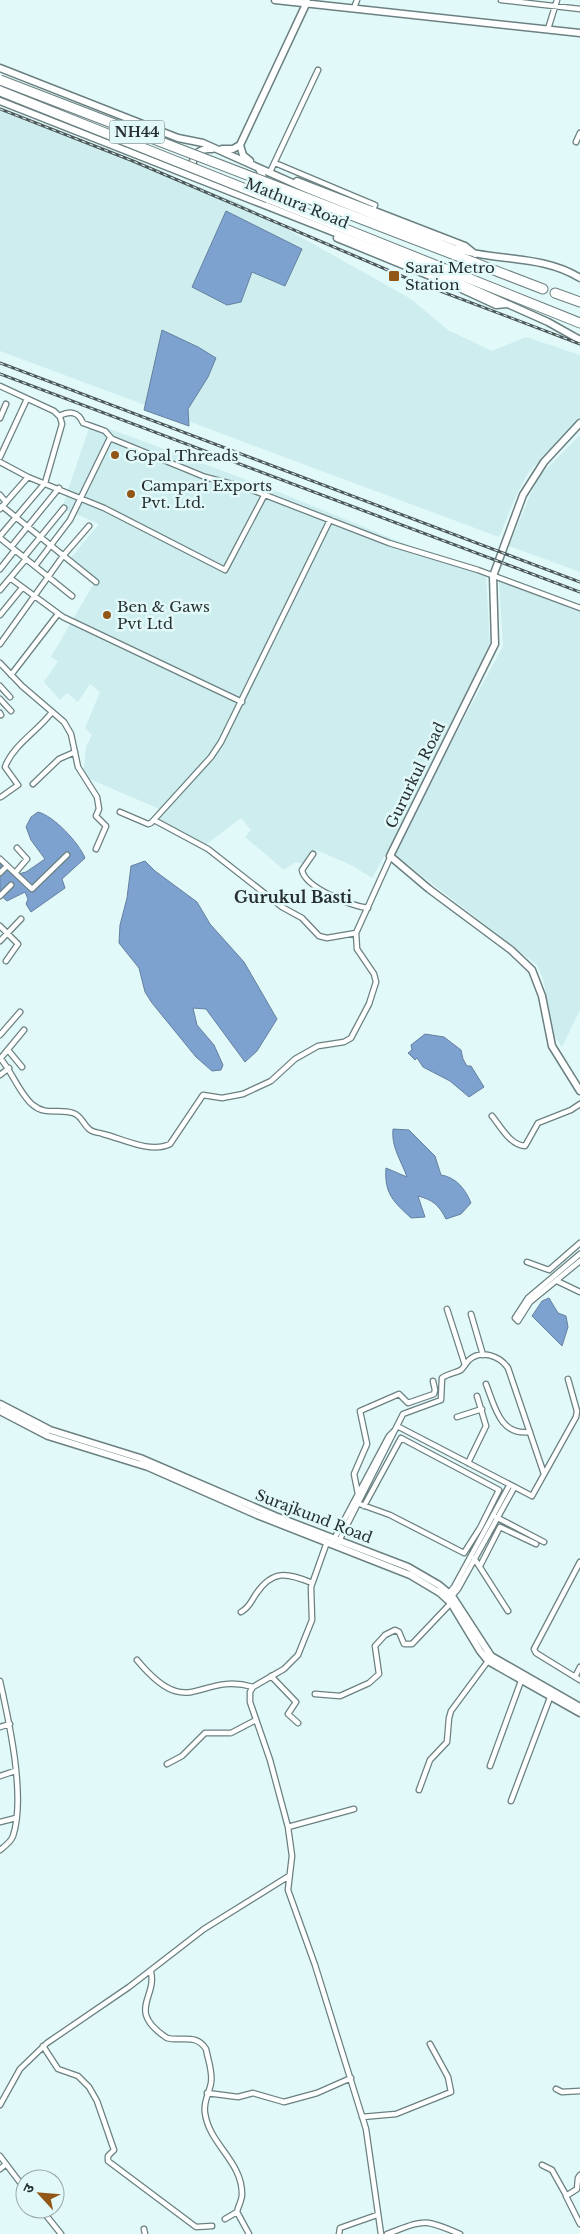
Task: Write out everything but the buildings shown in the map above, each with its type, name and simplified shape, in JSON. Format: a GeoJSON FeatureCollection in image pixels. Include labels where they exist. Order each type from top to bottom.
{"type":"FeatureCollection","features":[{"type":"Feature","properties":{"kind":"highway","name":"Mathura Road"},"geometry":{"type":"LineString","coordinates":[[0,80],[543,289]]}},
{"type":"Feature","properties":{"kind":"highway","name":"Mathura Road"},"geometry":{"type":"LineString","coordinates":[[0,91],[580,323]]}},
{"type":"Feature","properties":{"kind":"highway"},"geometry":{"type":"LineString","coordinates":[[556,293],[580,302]]}},
{"type":"Feature","properties":{"kind":"main road"},"geometry":{"type":"LineString","coordinates":[[275,0],[580,33]]}},
{"type":"Feature","properties":{"kind":"main road"},"geometry":{"type":"LineString","coordinates":[[242,196],[255,196],[264,178],[262,172],[243,155],[240,146],[307,2]]}},
{"type":"Feature","properties":{"kind":"main road","name":"Mathura Road"},"geometry":{"type":"LineString","coordinates":[[0,68],[178,138],[203,143],[284,179],[476,254],[544,262],[580,278]]}},
{"type":"Feature","properties":{"kind":"main road","name":"Mathura Road"},"geometry":{"type":"LineString","coordinates":[[0,101],[242,196],[507,304],[548,322],[580,340]]}},
{"type":"Feature","properties":{"kind":"main road"},"geometry":{"type":"LineString","coordinates":[[199,179],[193,171],[194,158],[202,149],[229,150],[240,146]]}},
{"type":"Feature","properties":{"kind":"main road"},"geometry":{"type":"LineString","coordinates":[[284,179],[288,178],[307,184],[441,241]]}},
{"type":"Feature","properties":{"kind":"main road","name":"Gururkul Road"},"geometry":{"type":"LineString","coordinates":[[390,858],[495,644],[493,576],[514,517],[531,480],[544,462],[580,424]]}},
{"type":"Feature","properties":{"kind":"main road"},"geometry":{"type":"LineString","coordinates":[[390,858],[511,950],[532,970],[540,990],[552,1046],[580,1091]]}},
{"type":"Feature","properties":{"kind":"main road","name":"Surajkund Road"},"geometry":{"type":"LineString","coordinates":[[0,1404],[50,1430],[140,1458],[400,1570],[449,1598],[491,1656],[580,1713]]}},
{"type":"Feature","properties":{"kind":"main road","name":"Surajkund Road"},"geometry":{"type":"LineString","coordinates":[[0,1412],[48,1436],[148,1467],[334,1542]]}},
{"type":"Feature","properties":{"kind":"main road","name":"Surajkund Road"},"geometry":{"type":"LineString","coordinates":[[449,1598],[488,1661],[521,1681],[580,1706]]}},
{"type":"Feature","properties":{"kind":"street"},"geometry":{"type":"LineString","coordinates":[[354,8],[357,0]]}},
{"type":"Feature","properties":{"kind":"street"},"geometry":{"type":"LineString","coordinates":[[501,0],[580,9]]}},
{"type":"Feature","properties":{"kind":"street"},"geometry":{"type":"LineString","coordinates":[[548,30],[557,0]]}},
{"type":"Feature","properties":{"kind":"street"},"geometry":{"type":"LineString","coordinates":[[270,172],[318,70]]}},
{"type":"Feature","properties":{"kind":"street"},"geometry":{"type":"LineString","coordinates":[[576,142],[580,133]]}},
{"type":"Feature","properties":{"kind":"street"},"geometry":{"type":"LineString","coordinates":[[275,163],[375,205],[372,211]]}},
{"type":"Feature","properties":{"kind":"street"},"geometry":{"type":"LineString","coordinates":[[0,386],[54,411],[59,416],[62,424],[45,483],[0,537],[72,596]]}},
{"type":"Feature","properties":{"kind":"street"},"geometry":{"type":"LineString","coordinates":[[0,457],[27,399]]}},
{"type":"Feature","properties":{"kind":"street"},"geometry":{"type":"LineString","coordinates":[[0,418],[6,404]]}},
{"type":"Feature","properties":{"kind":"street"},"geometry":{"type":"LineString","coordinates":[[59,416],[70,412],[76,413],[81,417],[83,423],[105,431],[112,439],[204,477],[265,494],[389,543],[493,576],[580,608]]}},
{"type":"Feature","properties":{"kind":"street"},"geometry":{"type":"LineString","coordinates":[[35,566],[70,520],[108,440],[112,439]]}},
{"type":"Feature","properties":{"kind":"street"},"geometry":{"type":"LineString","coordinates":[[0,462],[28,477],[82,498],[223,570],[265,494]]}},
{"type":"Feature","properties":{"kind":"street"},"geometry":{"type":"LineString","coordinates":[[28,477],[1,507],[96,582]]}},
{"type":"Feature","properties":{"kind":"street"},"geometry":{"type":"LineString","coordinates":[[0,569],[28,527],[59,488]]}},
{"type":"Feature","properties":{"kind":"street"},"geometry":{"type":"LineString","coordinates":[[0,495],[6,502]]}},
{"type":"Feature","properties":{"kind":"street"},"geometry":{"type":"LineString","coordinates":[[0,590],[64,508]]}},
{"type":"Feature","properties":{"kind":"street"},"geometry":{"type":"LineString","coordinates":[[120,812],[148,824],[154,820],[216,750],[242,702],[330,520]]}},
{"type":"Feature","properties":{"kind":"street"},"geometry":{"type":"LineString","coordinates":[[0,644],[48,576],[89,526]]}},
{"type":"Feature","properties":{"kind":"street"},"geometry":{"type":"LineString","coordinates":[[10,578],[34,598],[58,614],[242,702]]}},
{"type":"Feature","properties":{"kind":"street"},"geometry":{"type":"LineString","coordinates":[[0,615],[22,588]]}},
{"type":"Feature","properties":{"kind":"street"},"geometry":{"type":"LineString","coordinates":[[11,675],[58,614]]}},
{"type":"Feature","properties":{"kind":"street"},"geometry":{"type":"LineString","coordinates":[[0,663],[69,729],[79,771],[99,801],[96,816],[106,826],[96,849]]}},
{"type":"Feature","properties":{"kind":"street"},"geometry":{"type":"LineString","coordinates":[[0,686],[10,697]]}},
{"type":"Feature","properties":{"kind":"street"},"geometry":{"type":"LineString","coordinates":[[0,699],[11,710]]}},
{"type":"Feature","properties":{"kind":"street"},"geometry":{"type":"LineString","coordinates":[[1,797],[18,785],[6,769],[8,761],[18,748],[41,727],[52,712]]}},
{"type":"Feature","properties":{"kind":"street"},"geometry":{"type":"LineString","coordinates":[[33,784],[61,758],[75,752]]}},
{"type":"Feature","properties":{"kind":"street"},"geometry":{"type":"LineString","coordinates":[[154,820],[208,849],[282,907],[302,918],[322,938],[356,933]]}},
{"type":"Feature","properties":{"kind":"street"},"geometry":{"type":"LineString","coordinates":[[15,874],[27,859],[17,848]]}},
{"type":"Feature","properties":{"kind":"street"},"geometry":{"type":"LineString","coordinates":[[312,854],[302,870],[309,882],[351,904],[368,908]]}},
{"type":"Feature","properties":{"kind":"street"},"geometry":{"type":"LineString","coordinates":[[0,859],[32,890],[66,855]]}},
{"type":"Feature","properties":{"kind":"street"},"geometry":{"type":"LineString","coordinates":[[24,1030],[0,1059],[9,1068],[28,1101],[44,1111],[68,1112],[77,1115],[90,1130],[120,1141],[152,1146],[166,1146],[203,1096],[222,1098],[243,1094],[271,1081],[295,1059],[318,1046],[349,1039],[369,1004],[376,982],[374,974],[357,949],[356,933],[390,858]]}},
{"type":"Feature","properties":{"kind":"street"},"geometry":{"type":"LineString","coordinates":[[0,873],[7,866]]}},
{"type":"Feature","properties":{"kind":"street"},"geometry":{"type":"LineString","coordinates":[[0,896],[11,885]]}},
{"type":"Feature","properties":{"kind":"street"},"geometry":{"type":"LineString","coordinates":[[0,941],[21,919]]}},
{"type":"Feature","properties":{"kind":"street"},"geometry":{"type":"LineString","coordinates":[[0,926],[18,945],[6,961]]}},
{"type":"Feature","properties":{"kind":"street"},"geometry":{"type":"LineString","coordinates":[[0,1035],[20,1012]]}},
{"type":"Feature","properties":{"kind":"street"},"geometry":{"type":"LineString","coordinates":[[8,1050],[22,1067]]}},
{"type":"Feature","properties":{"kind":"street"},"geometry":{"type":"LineString","coordinates":[[0,1075],[9,1068]]}},
{"type":"Feature","properties":{"kind":"street"},"geometry":{"type":"LineString","coordinates":[[492,1116],[512,1140],[525,1146],[538,1123],[571,1110],[580,1104]]}},
{"type":"Feature","properties":{"kind":"street"},"geometry":{"type":"LineString","coordinates":[[527,1262],[549,1270],[580,1243]]}},
{"type":"Feature","properties":{"kind":"street"},"geometry":{"type":"LineString","coordinates":[[580,1254],[528,1298],[521,1307],[516,1321],[519,1320],[530,1302],[580,1261]]}},
{"type":"Feature","properties":{"kind":"street"},"geometry":{"type":"LineString","coordinates":[[557,1281],[580,1292]]}},
{"type":"Feature","properties":{"kind":"street"},"geometry":{"type":"LineString","coordinates":[[447,1309],[465,1365]]}},
{"type":"Feature","properties":{"kind":"street"},"geometry":{"type":"LineString","coordinates":[[471,1314],[483,1354]]}},
{"type":"Feature","properties":{"kind":"street"},"geometry":{"type":"LineString","coordinates":[[381,2234],[362,2117],[315,1965],[288,1890],[292,1856],[288,1827],[270,1760],[254,1721],[250,1692],[252,1687],[292,1663],[305,1640],[312,1620],[312,1583],[405,1412],[442,1400],[442,1378],[465,1365],[471,1358],[483,1354],[494,1357],[507,1366],[544,1474]]}},
{"type":"Feature","properties":{"kind":"street"},"geometry":{"type":"LineString","coordinates":[[396,1428],[532,1496],[577,1414],[568,1379]]}},
{"type":"Feature","properties":{"kind":"street"},"geometry":{"type":"LineString","coordinates":[[358,1494],[354,1474],[368,1444],[360,1411],[399,1394],[408,1403],[434,1394],[433,1381]]}},
{"type":"Feature","properties":{"kind":"street"},"geometry":{"type":"LineString","coordinates":[[486,1384],[502,1424],[518,1433],[530,1432]]}},
{"type":"Feature","properties":{"kind":"street"},"geometry":{"type":"LineString","coordinates":[[468,1463],[486,1428],[486,1421],[478,1396]]}},
{"type":"Feature","properties":{"kind":"street"},"geometry":{"type":"LineString","coordinates":[[457,1417],[482,1409]]}},
{"type":"Feature","properties":{"kind":"street"},"geometry":{"type":"LineString","coordinates":[[356,1503],[358,1494],[389,1436],[396,1428]]}},
{"type":"Feature","properties":{"kind":"street"},"geometry":{"type":"LineString","coordinates":[[356,1503],[364,1506],[390,1515],[464,1553],[480,1528],[499,1490],[403,1438],[398,1440],[364,1506]]}},
{"type":"Feature","properties":{"kind":"street"},"geometry":{"type":"LineString","coordinates":[[315,1694],[340,1696],[374,1680],[379,1674],[374,1649],[378,1641],[395,1630],[399,1632],[404,1644],[412,1644],[449,1598],[492,1527],[511,1487]]}},
{"type":"Feature","properties":{"kind":"street"},"geometry":{"type":"LineString","coordinates":[[473,1556],[485,1531],[496,1516]]}},
{"type":"Feature","properties":{"kind":"street"},"geometry":{"type":"LineString","coordinates":[[496,1516],[544,1542]]}},
{"type":"Feature","properties":{"kind":"street"},"geometry":{"type":"LineString","coordinates":[[492,1527],[498,1530]]}},
{"type":"Feature","properties":{"kind":"street"},"geometry":{"type":"LineString","coordinates":[[480,1566],[498,1530],[503,1527],[536,1544]]}},
{"type":"Feature","properties":{"kind":"street"},"geometry":{"type":"LineString","coordinates":[[480,1528],[485,1531]]}},
{"type":"Feature","properties":{"kind":"street"},"geometry":{"type":"LineString","coordinates":[[473,1556],[508,1611]]}},
{"type":"Feature","properties":{"kind":"street"},"geometry":{"type":"LineString","coordinates":[[580,1562],[534,1650],[580,1680]]}},
{"type":"Feature","properties":{"kind":"street"},"geometry":{"type":"LineString","coordinates":[[242,1612],[249,1606],[262,1586],[276,1575],[291,1576],[312,1583]]}},
{"type":"Feature","properties":{"kind":"street"},"geometry":{"type":"LineString","coordinates":[[137,1660],[153,1678],[176,1693],[191,1693],[239,1684],[252,1687]]}},
{"type":"Feature","properties":{"kind":"street"},"geometry":{"type":"LineString","coordinates":[[419,1790],[430,1760],[448,1742],[448,1718],[451,1711],[488,1661]]}},
{"type":"Feature","properties":{"kind":"street"},"geometry":{"type":"LineString","coordinates":[[575,1677],[580,1667]]}},
{"type":"Feature","properties":{"kind":"street"},"geometry":{"type":"LineString","coordinates":[[271,1676],[296,1701],[296,1704],[288,1714],[298,1723]]}},
{"type":"Feature","properties":{"kind":"street"},"geometry":{"type":"LineString","coordinates":[[0,1680],[10,1724],[15,1771],[16,1818],[12,1838],[0,1850]]}},
{"type":"Feature","properties":{"kind":"street"},"geometry":{"type":"LineString","coordinates":[[490,1766],[521,1681]]}},
{"type":"Feature","properties":{"kind":"street"},"geometry":{"type":"LineString","coordinates":[[510,1800],[552,1694]]}},
{"type":"Feature","properties":{"kind":"street"},"geometry":{"type":"LineString","coordinates":[[168,1764],[182,1756],[205,1733],[231,1733],[254,1721]]}},
{"type":"Feature","properties":{"kind":"street"},"geometry":{"type":"LineString","coordinates":[[0,1728],[10,1724]]}},
{"type":"Feature","properties":{"kind":"street"},"geometry":{"type":"LineString","coordinates":[[0,1776],[15,1771]]}},
{"type":"Feature","properties":{"kind":"street"},"geometry":{"type":"LineString","coordinates":[[288,1827],[354,1809]]}},
{"type":"Feature","properties":{"kind":"street"},"geometry":{"type":"LineString","coordinates":[[0,1822],[16,1818]]}},
{"type":"Feature","properties":{"kind":"street"},"geometry":{"type":"LineString","coordinates":[[0,2105],[20,2069],[43,2046],[150,1972],[204,1929],[289,1876]]}},
{"type":"Feature","properties":{"kind":"street"},"geometry":{"type":"LineString","coordinates":[[150,1972],[151,1979],[144,2006],[145,2013],[155,2027],[167,2038],[188,2038],[205,2047],[211,2073],[205,2111],[208,2127],[234,2165],[240,2181],[242,2197],[237,2212],[225,2220]]}},
{"type":"Feature","properties":{"kind":"street"},"geometry":{"type":"LineString","coordinates":[[362,2117],[396,2114],[451,2092],[448,2077],[430,2044]]}},
{"type":"Feature","properties":{"kind":"street"},"geometry":{"type":"LineString","coordinates":[[43,2046],[57,2068],[78,2076],[91,2090],[114,2150],[108,2156],[108,2161],[196,2226],[212,2226]]}},
{"type":"Feature","properties":{"kind":"street"},"geometry":{"type":"LineString","coordinates":[[207,2093],[238,2097],[252,2093],[284,2102],[317,2093],[351,2078]]}},
{"type":"Feature","properties":{"kind":"street"},"geometry":{"type":"LineString","coordinates":[[556,2090],[562,2092],[580,2091]]}},
{"type":"Feature","properties":{"kind":"street"},"geometry":{"type":"LineString","coordinates":[[0,2156],[15,2176]]}},
{"type":"Feature","properties":{"kind":"street"},"geometry":{"type":"LineString","coordinates":[[0,2169],[6,2164]]}},
{"type":"Feature","properties":{"kind":"street"},"geometry":{"type":"LineString","coordinates":[[542,2165],[552,2170],[580,2224]]}},
{"type":"Feature","properties":{"kind":"street"},"geometry":{"type":"LineString","coordinates":[[566,2195],[577,2189],[580,2175]]}},
{"type":"Feature","properties":{"kind":"street"},"geometry":{"type":"LineString","coordinates":[[237,2212],[249,2234]]}},
{"type":"Feature","properties":{"kind":"street"},"geometry":{"type":"LineString","coordinates":[[339,2234],[340,2228],[377,2215]]}},
{"type":"Feature","properties":{"kind":"street"},"geometry":{"type":"LineString","coordinates":[[48,2219],[61,2234]]}},
{"type":"Feature","properties":{"kind":"street"},"geometry":{"type":"LineString","coordinates":[[387,2234],[423,2222],[432,2223],[460,2234]]}},
{"type":"Feature","properties":{"kind":"shaded area"},"geometry":{"type":"Polygon","coordinates":[[[0,109],[242,204],[411,299],[448,330],[492,351],[526,337],[580,355],[580,418],[528,473],[499,537],[0,351],[0,109]]]}},
{"type":"Feature","properties":{"kind":"shaded area"},"geometry":{"type":"Polygon","coordinates":[[[91,422],[269,488],[486,577],[490,645],[391,845],[372,878],[351,865],[316,850],[303,864],[296,862],[284,870],[245,837],[251,830],[241,818],[203,847],[155,823],[166,812],[83,776],[86,747],[92,735],[85,728],[100,692],[90,684],[78,702],[67,693],[60,700],[44,682],[58,661],[51,657],[94,583],[68,561],[99,524],[62,508],[91,422]]]}},
{"type":"Feature","properties":{"kind":"shaded area"},"geometry":{"type":"Polygon","coordinates":[[[580,435],[580,572],[509,546],[541,474],[580,435]]]}},
{"type":"Feature","properties":{"kind":"shaded area"},"geometry":{"type":"Polygon","coordinates":[[[499,581],[580,612],[580,1010],[562,1047],[555,1037],[543,979],[537,965],[395,855],[435,773],[503,646],[499,581]]]}},
{"type":"Feature","properties":{"kind":"water"},"geometry":{"type":"Polygon","coordinates":[[[226,211],[302,249],[285,286],[252,272],[241,302],[227,305],[192,287],[226,211]]]}},
{"type":"Feature","properties":{"kind":"water"},"geometry":{"type":"Polygon","coordinates":[[[162,330],[216,358],[208,377],[188,409],[189,426],[144,410],[162,330]]]}},
{"type":"Feature","properties":{"kind":"water"},"geometry":{"type":"Polygon","coordinates":[[[38,812],[58,824],[77,845],[85,858],[62,879],[65,888],[31,912],[26,904],[28,899],[25,892],[7,901],[0,895],[0,861],[14,875],[26,872],[45,859],[31,840],[26,827],[31,817],[38,812]]]}},
{"type":"Feature","properties":{"kind":"water"},"geometry":{"type":"Polygon","coordinates":[[[145,861],[155,871],[197,902],[210,924],[244,962],[277,1019],[257,1051],[245,1062],[206,1009],[193,1008],[197,1025],[214,1045],[223,1065],[221,1070],[212,1071],[196,1057],[152,1003],[145,992],[139,968],[119,943],[120,925],[127,898],[131,866],[145,861]]]}},
{"type":"Feature","properties":{"kind":"water"},"geometry":{"type":"Polygon","coordinates":[[[425,1034],[444,1037],[461,1050],[467,1066],[471,1066],[484,1087],[469,1097],[450,1081],[423,1067],[417,1058],[415,1060],[408,1053],[412,1050],[411,1045],[425,1034]]]}},
{"type":"Feature","properties":{"kind":"water"},"geometry":{"type":"Polygon","coordinates":[[[393,1129],[409,1130],[435,1156],[441,1175],[456,1181],[463,1189],[471,1203],[461,1214],[446,1219],[435,1204],[428,1199],[418,1196],[425,1217],[411,1218],[391,1197],[387,1185],[386,1168],[407,1177],[395,1148],[393,1129]]]}},
{"type":"Feature","properties":{"kind":"water"},"geometry":{"type":"Polygon","coordinates":[[[549,1298],[558,1313],[566,1316],[568,1327],[562,1346],[532,1316],[542,1301],[549,1298]]]}},
{"type":"Feature","properties":{"kind":"railway"},"geometry":{"type":"LineString","coordinates":[[0,109],[133,161],[411,280],[580,344]]}},
{"type":"Feature","properties":{"kind":"railway"},"geometry":{"type":"LineString","coordinates":[[0,363],[580,582]]}},
{"type":"Feature","properties":{"kind":"railway"},"geometry":{"type":"LineString","coordinates":[[0,374],[580,592]]}},
{"type":"Feature","properties":{"kind":"place","name":"Sarai Metro Station"},"geometry":{"type":"Point","coordinates":[394,276]}},
{"type":"Feature","properties":{"kind":"place","name":"Gopal Threads"},"geometry":{"type":"Point","coordinates":[115,455]}},
{"type":"Feature","properties":{"kind":"place","name":"Campari Exports Pvt. Ltd."},"geometry":{"type":"Point","coordinates":[131,494]}},
{"type":"Feature","properties":{"kind":"place","name":"Ben & Gaws Pvt Ltd"},"geometry":{"type":"Point","coordinates":[107,615]}},
{"type":"Feature","properties":{"kind":"district","name":"Gurukul Basti"},"geometry":{"type":"Point","coordinates":[293,897]}}]}
